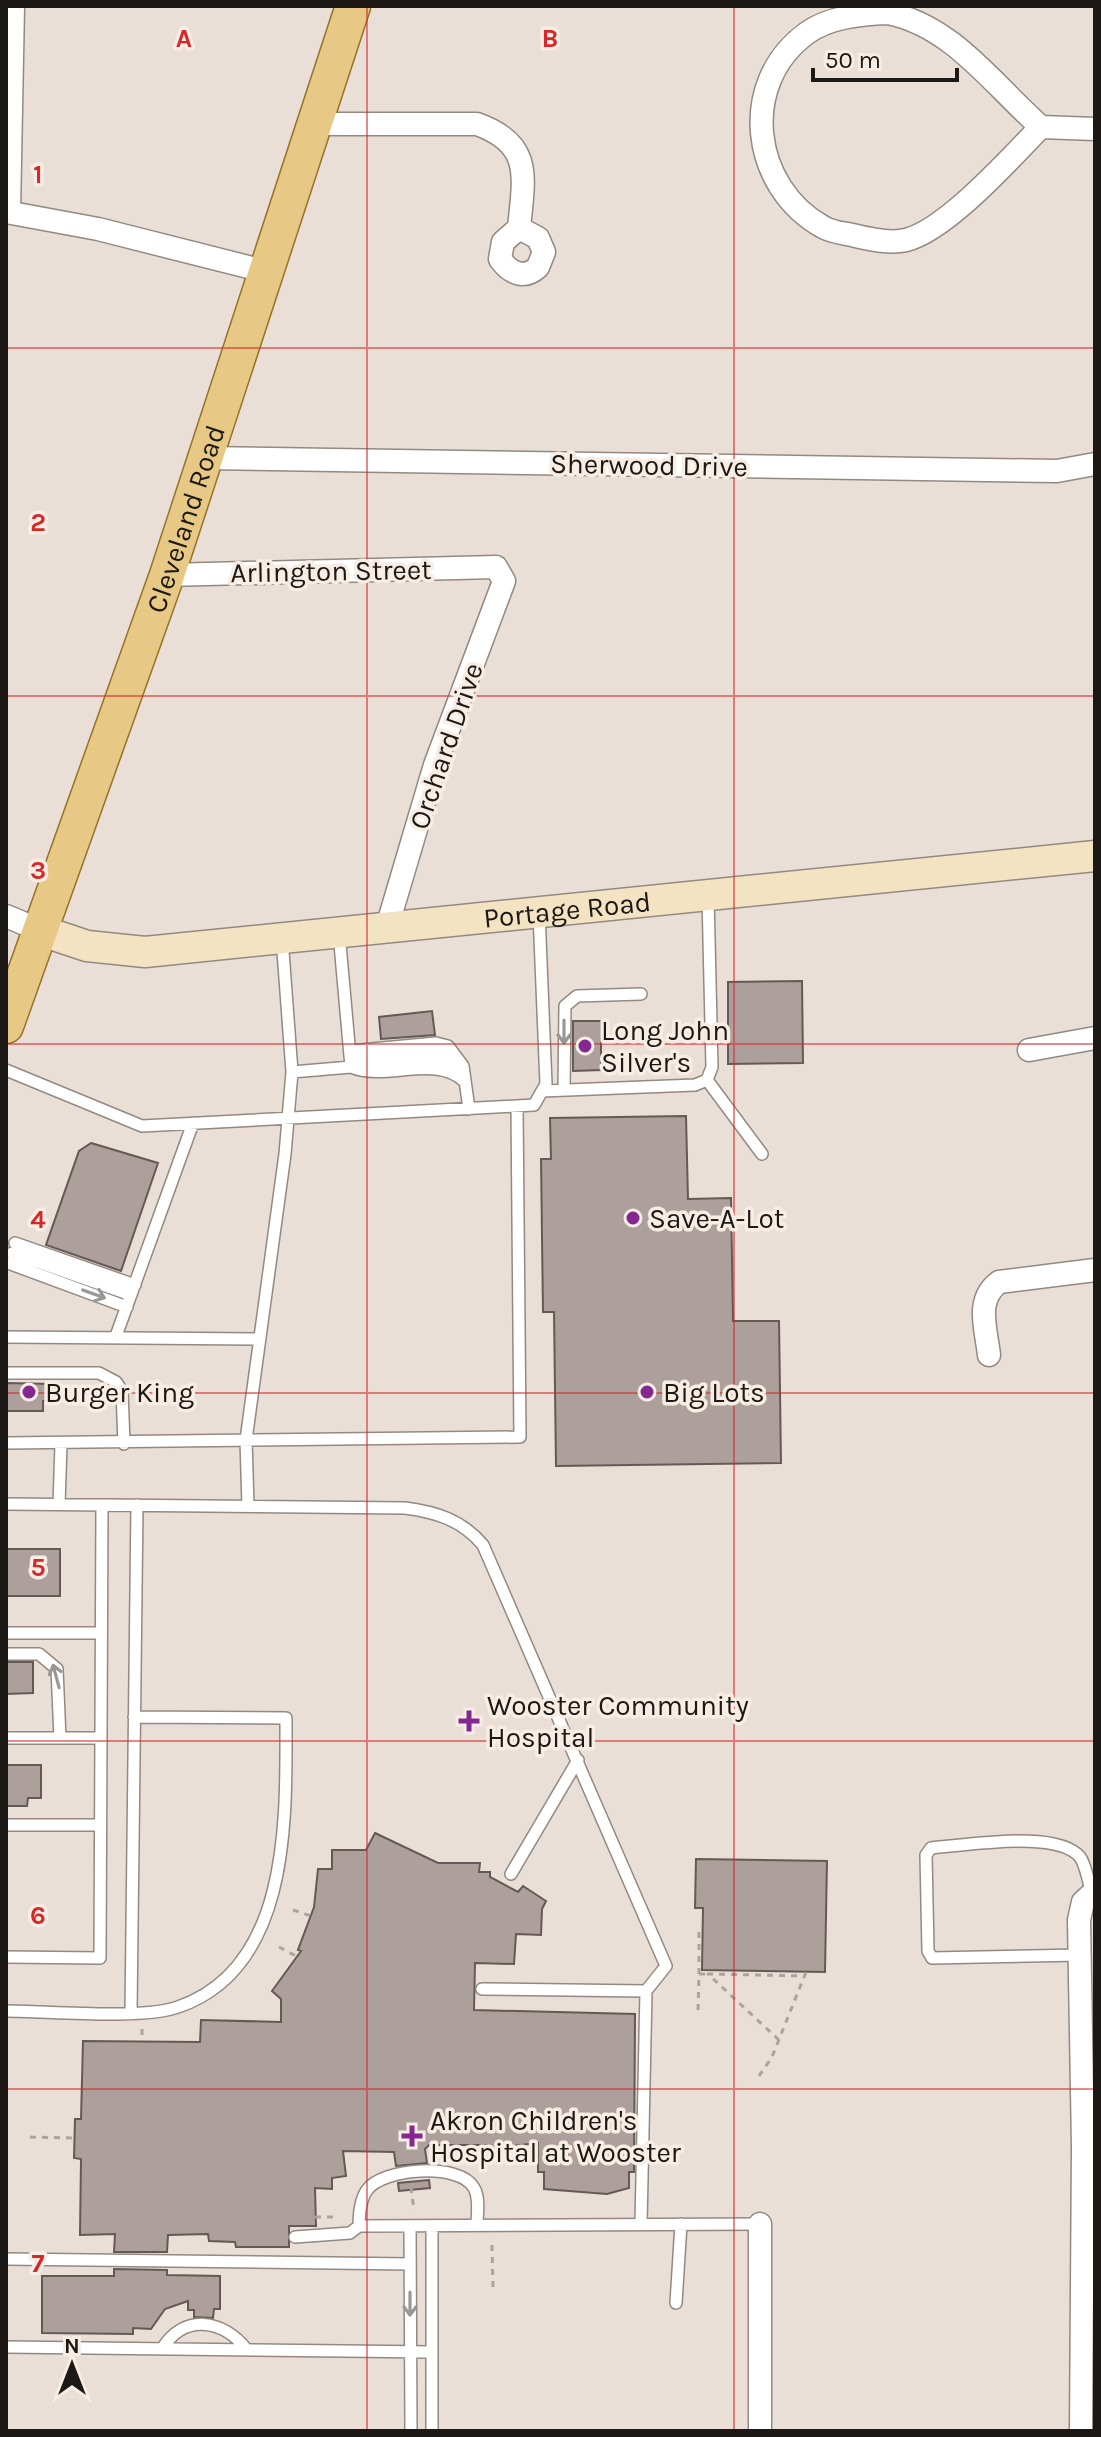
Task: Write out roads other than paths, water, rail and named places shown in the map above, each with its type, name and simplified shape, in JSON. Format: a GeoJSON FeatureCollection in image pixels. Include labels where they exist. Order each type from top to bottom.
{"type":"FeatureCollection","features":[{"type":"Feature","properties":{"kind":"main road","name":"Cleveland Road"},"geometry":{"type":"LineString","coordinates":[[6,1026],[167,575],[264,271],[317,124],[353,6]]}},
{"type":"Feature","properties":{"kind":"main road","name":"Portage Road"},"geometry":{"type":"LineString","coordinates":[[42,931],[87,946],[145,952],[1095,856]]}},
{"type":"Feature","properties":{"kind":"street"},"geometry":{"type":"LineString","coordinates":[[13,6],[7,212],[98,229],[264,271]]}},
{"type":"Feature","properties":{"kind":"street"},"geometry":{"type":"LineString","coordinates":[[1041,127],[937,224],[906,240],[871,240],[824,228],[788,200],[766,163],[760,122],[764,92],[781,60],[807,33],[835,19],[888,13],[917,19],[958,46],[1041,127],[1095,129]]}},
{"type":"Feature","properties":{"kind":"street"},"geometry":{"type":"LineString","coordinates":[[317,124],[477,124],[501,132],[519,152],[523,187],[519,228]]}},
{"type":"Feature","properties":{"kind":"street","name":"Sherwood Drive"},"geometry":{"type":"LineString","coordinates":[[203,458],[1028,471],[1057,471],[1095,464]]}},
{"type":"Feature","properties":{"kind":"street","name":"Arlington Street"},"geometry":{"type":"LineString","coordinates":[[167,575],[496,567]]}},
{"type":"Feature","properties":{"kind":"street","name":"Orchard Drive"},"geometry":{"type":"LineString","coordinates":[[387,927],[435,765],[504,581],[496,567]]}},
{"type":"Feature","properties":{"kind":"street"},"geometry":{"type":"LineString","coordinates":[[6,916],[42,931]]}},
{"type":"Feature","properties":{"kind":"street"},"geometry":{"type":"LineString","coordinates":[[1029,1050],[1095,1038]]}},
{"type":"Feature","properties":{"kind":"street"},"geometry":{"type":"LineString","coordinates":[[989,1355],[983,1302],[988,1290],[999,1282],[1095,1270]]}},
{"type":"Feature","properties":{"kind":"street"},"geometry":{"type":"LineString","coordinates":[[1081,2431],[1083,2147],[1079,1920],[1083,1902],[1093,1892]]}},
{"type":"Feature","properties":{"kind":"street"},"geometry":{"type":"LineString","coordinates":[[760,2224],[760,2431]]}},
{"type":"Feature","properties":{"kind":"lane"},"geometry":{"type":"LineString","coordinates":[[542,1091],[695,1085],[707,1080],[712,1067],[708,896]]}},
{"type":"Feature","properties":{"kind":"lane"},"geometry":{"type":"LineString","coordinates":[[6,1070],[142,1126],[534,1105],[546,1084],[539,913]]}},
{"type":"Feature","properties":{"kind":"lane"},"geometry":{"type":"LineString","coordinates":[[339,932],[351,1059],[368,1074],[439,1069],[464,1076]]}},
{"type":"Feature","properties":{"kind":"lane"},"geometry":{"type":"LineString","coordinates":[[248,1506],[246,1440],[289,1118],[292,1072],[282,937]]}},
{"type":"Feature","properties":{"kind":"lane"},"geometry":{"type":"LineString","coordinates":[[564,1090],[565,1006],[577,996],[641,994]]}},
{"type":"Feature","properties":{"kind":"lane"},"geometry":{"type":"LineString","coordinates":[[292,1072],[436,1043],[448,1046],[464,1076],[469,1109]]}},
{"type":"Feature","properties":{"kind":"lane"},"geometry":{"type":"LineString","coordinates":[[707,1080],[762,1154]]}},
{"type":"Feature","properties":{"kind":"lane"},"geometry":{"type":"LineString","coordinates":[[6,1443],[520,1437],[517,1107]]}},
{"type":"Feature","properties":{"kind":"lane"},"geometry":{"type":"LineString","coordinates":[[116,1336],[193,1123]]}},
{"type":"Feature","properties":{"kind":"lane"},"geometry":{"type":"LineString","coordinates":[[131,1295],[12,1253],[131,1295]]}},
{"type":"Feature","properties":{"kind":"lane"},"geometry":{"type":"LineString","coordinates":[[6,1337],[258,1339]]}},
{"type":"Feature","properties":{"kind":"lane"},"geometry":{"type":"LineString","coordinates":[[6,1373],[99,1373],[109,1377],[122,1391],[124,1444]]}},
{"type":"Feature","properties":{"kind":"lane"},"geometry":{"type":"LineString","coordinates":[[59,1505],[61,1444]]}},
{"type":"Feature","properties":{"kind":"lane"},"geometry":{"type":"LineString","coordinates":[[6,1504],[405,1508],[428,1511],[465,1527],[483,1545],[666,1966],[646,1991],[641,2224]]}},
{"type":"Feature","properties":{"kind":"lane"},"geometry":{"type":"LineString","coordinates":[[6,1957],[100,1958],[102,1505]]}},
{"type":"Feature","properties":{"kind":"lane"},"geometry":{"type":"LineString","coordinates":[[131,2012],[137,1505]]}},
{"type":"Feature","properties":{"kind":"lane"},"geometry":{"type":"LineString","coordinates":[[6,1633],[100,1633]]}},
{"type":"Feature","properties":{"kind":"lane"},"geometry":{"type":"LineString","coordinates":[[6,1654],[39,1654],[57,1669],[60,1738]]}},
{"type":"Feature","properties":{"kind":"lane"},"geometry":{"type":"LineString","coordinates":[[6,2011],[131,2012],[176,2008],[213,1990],[240,1966],[256,1937],[280,1860],[286,1824],[286,1718],[134,1717]]}},
{"type":"Feature","properties":{"kind":"lane"},"geometry":{"type":"LineString","coordinates":[[6,1738],[100,1738]]}},
{"type":"Feature","properties":{"kind":"lane"},"geometry":{"type":"LineString","coordinates":[[511,1874],[578,1760]]}},
{"type":"Feature","properties":{"kind":"lane"},"geometry":{"type":"LineString","coordinates":[[6,1825],[100,1825]]}},
{"type":"Feature","properties":{"kind":"lane"},"geometry":{"type":"LineString","coordinates":[[1080,1955],[932,1958],[928,1951],[926,1855],[931,1848],[939,1847],[1044,1841],[1065,1845],[1080,1858],[1093,1892]]}},
{"type":"Feature","properties":{"kind":"lane"},"geometry":{"type":"LineString","coordinates":[[482,1989],[646,1991]]}},
{"type":"Feature","properties":{"kind":"lane"},"geometry":{"type":"LineString","coordinates":[[359,2226],[365,2191],[374,2183],[388,2176],[437,2171],[465,2178],[475,2189],[477,2225]]}},
{"type":"Feature","properties":{"kind":"lane"},"geometry":{"type":"LineString","coordinates":[[676,2303],[681,2224]]}},
{"type":"Feature","properties":{"kind":"lane"},"geometry":{"type":"LineString","coordinates":[[295,2237],[350,2233],[359,2226],[760,2224]]}},
{"type":"Feature","properties":{"kind":"lane"},"geometry":{"type":"LineString","coordinates":[[410,2226],[411,2431]]}},
{"type":"Feature","properties":{"kind":"lane"},"geometry":{"type":"LineString","coordinates":[[432,2226],[432,2431]]}},
{"type":"Feature","properties":{"kind":"lane"},"geometry":{"type":"LineString","coordinates":[[6,2259],[410,2264]]}},
{"type":"Feature","properties":{"kind":"lane"},"geometry":{"type":"LineString","coordinates":[[162,2349],[178,2329],[188,2325],[219,2326],[238,2338],[247,2350]]}},
{"type":"Feature","properties":{"kind":"lane"},"geometry":{"type":"LineString","coordinates":[[6,2347],[432,2352]]}},
{"type":"Feature","properties":{"kind":"place","name":"Long John Silver's"},"geometry":{"type":"Point","coordinates":[585,1046]}},
{"type":"Feature","properties":{"kind":"place","name":"Save-A-Lot"},"geometry":{"type":"Point","coordinates":[633,1218]}},
{"type":"Feature","properties":{"kind":"place","name":"Burger King"},"geometry":{"type":"Point","coordinates":[29,1392]}},
{"type":"Feature","properties":{"kind":"place","name":"Big Lots"},"geometry":{"type":"Point","coordinates":[647,1392]}},
{"type":"Feature","properties":{"kind":"place","name":"Wooster Community Hospital"},"geometry":{"type":"Point","coordinates":[469,1721]}},
{"type":"Feature","properties":{"kind":"place","name":"Akron Children's Hospital at Wooster"},"geometry":{"type":"Point","coordinates":[412,2136]}}]}
